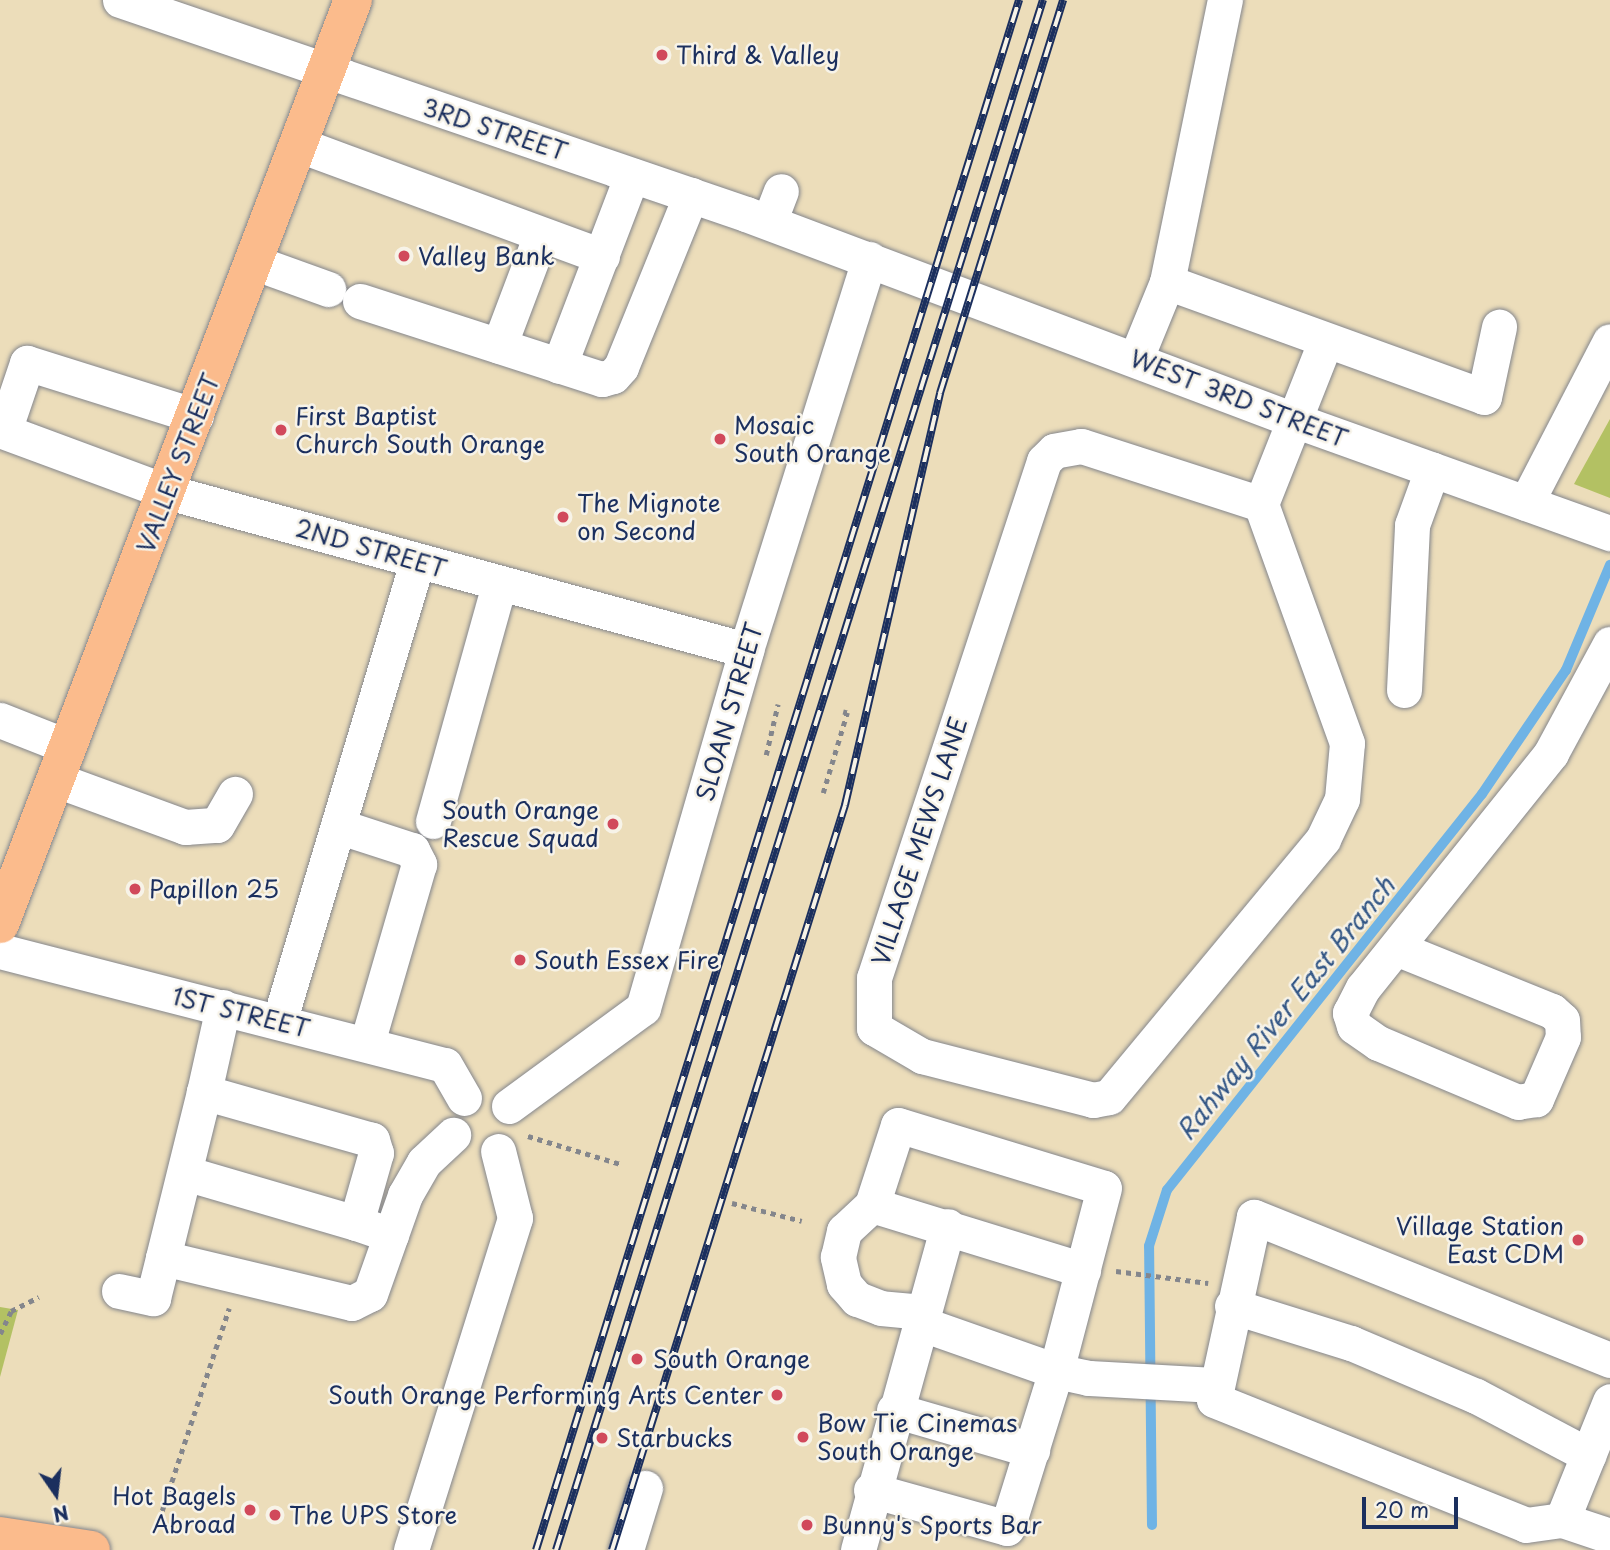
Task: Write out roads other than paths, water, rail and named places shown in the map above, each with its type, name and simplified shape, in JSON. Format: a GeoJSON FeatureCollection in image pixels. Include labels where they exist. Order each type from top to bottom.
{"type":"FeatureCollection","features":[{"type":"Feature","properties":{"kind":"main road","name":"VALLEY STREET"},"geometry":{"type":"LineString","coordinates":[[0,924],[60,763],[168,492],[352,0]]}},
{"type":"Feature","properties":{"kind":"main road"},"geometry":{"type":"LineString","coordinates":[[0,1536],[90,1550]]}},
{"type":"Feature","properties":{"kind":"street","name":"3RD STREET"},"geometry":{"type":"LineString","coordinates":[[120,0],[691,195],[775,207],[869,259]]}},
{"type":"Feature","properties":{"kind":"street"},"geometry":{"type":"LineString","coordinates":[[1136,358],[1167,282],[1225,0]]}},
{"type":"Feature","properties":{"kind":"street"},"geometry":{"type":"LineString","coordinates":[[297,144],[602,257]]}},
{"type":"Feature","properties":{"kind":"street"},"geometry":{"type":"LineString","coordinates":[[559,366],[632,174]]}},
{"type":"Feature","properties":{"kind":"street"},"geometry":{"type":"LineString","coordinates":[[253,262],[344,295],[602,379],[621,367],[691,195]]}},
{"type":"Feature","properties":{"kind":"street"},"geometry":{"type":"LineString","coordinates":[[499,346],[541,235]]}},
{"type":"Feature","properties":{"kind":"street","name":"WEST 3RD STREET"},"geometry":{"type":"LineString","coordinates":[[869,259],[1294,420],[1610,533]]}},
{"type":"Feature","properties":{"kind":"street","name":"SLOAN STREET"},"geometry":{"type":"LineString","coordinates":[[507,1130],[643,1009],[747,650],[869,259]]}},
{"type":"Feature","properties":{"kind":"street"},"geometry":{"type":"LineString","coordinates":[[1167,282],[1484,397],[1499,327]]}},
{"type":"Feature","properties":{"kind":"street"},"geometry":{"type":"LineString","coordinates":[[1261,504],[1326,340]]}},
{"type":"Feature","properties":{"kind":"street"},"geometry":{"type":"LineString","coordinates":[[1526,503],[1610,341]]}},
{"type":"Feature","properties":{"kind":"street"},"geometry":{"type":"LineString","coordinates":[[2,430],[27,363],[196,416]]}},
{"type":"Feature","properties":{"kind":"street","name":"2ND STREET"},"geometry":{"type":"LineString","coordinates":[[2,430],[168,492],[747,650]]}},
{"type":"Feature","properties":{"kind":"street","name":"VILLAGE MEWS LANE"},"geometry":{"type":"LineString","coordinates":[[1081,446],[1261,504],[1347,743],[1348,768],[1342,799],[1324,839],[1109,1097],[1093,1100],[922,1056],[874,1028],[874,978],[1044,461],[1054,451],[1081,446]]}},
{"type":"Feature","properties":{"kind":"street"},"geometry":{"type":"LineString","coordinates":[[1404,690],[1412,525],[1432,470]]}},
{"type":"Feature","properties":{"kind":"street"},"geometry":{"type":"LineString","coordinates":[[279,1022],[417,561]]}},
{"type":"Feature","properties":{"kind":"street"},"geometry":{"type":"LineString","coordinates":[[433,821],[499,584]]}},
{"type":"Feature","properties":{"kind":"street"},"geometry":{"type":"LineString","coordinates":[[1396,948],[1552,1011],[1562,1020],[1563,1037],[1536,1099],[1518,1102],[1378,1043],[1354,1026],[1350,1013],[1353,1004],[1396,948],[1551,753],[1610,644]]}},
{"type":"Feature","properties":{"kind":"street"},"geometry":{"type":"LineString","coordinates":[[0,720],[60,763],[185,827],[217,825],[235,794]]}},
{"type":"Feature","properties":{"kind":"street"},"geometry":{"type":"LineString","coordinates":[[338,825],[411,850],[419,864],[367,1044]]}},
{"type":"Feature","properties":{"kind":"street","name":"1ST STREET"},"geometry":{"type":"LineString","coordinates":[[0,951],[445,1065],[464,1098]]}},
{"type":"Feature","properties":{"kind":"street"},"geometry":{"type":"LineString","coordinates":[[119,1291],[153,1298],[223,1007]]}},
{"type":"Feature","properties":{"kind":"street"},"geometry":{"type":"LineString","coordinates":[[204,1093],[372,1140],[376,1153],[356,1223]]}},
{"type":"Feature","properties":{"kind":"street"},"geometry":{"type":"LineString","coordinates":[[411,1550],[515,1218],[507,1130],[491,1093],[464,1098],[451,1119],[453,1135],[472,1153],[507,1130]]}},
{"type":"Feature","properties":{"kind":"street"},"geometry":{"type":"LineString","coordinates":[[871,1490],[1007,1528],[1056,1370],[1104,1188],[898,1125],[872,1205],[844,1231],[838,1257],[844,1284],[857,1299],[881,1308],[921,1317],[1056,1370],[1113,1379],[1200,1384],[1214,1400],[1526,1525],[1562,1520],[1610,1536]]}},
{"type":"Feature","properties":{"kind":"street"},"geometry":{"type":"LineString","coordinates":[[163,1258],[352,1304],[370,1294],[405,1195],[424,1162],[453,1135]]}},
{"type":"Feature","properties":{"kind":"street"},"geometry":{"type":"LineString","coordinates":[[185,1173],[391,1235]]}},
{"type":"Feature","properties":{"kind":"street"},"geometry":{"type":"LineString","coordinates":[[872,1205],[1083,1269]]}},
{"type":"Feature","properties":{"kind":"street"},"geometry":{"type":"LineString","coordinates":[[1200,1384],[1232,1306],[1254,1217],[1610,1360]]}},
{"type":"Feature","properties":{"kind":"street"},"geometry":{"type":"LineString","coordinates":[[858,1550],[871,1490],[948,1226]]}},
{"type":"Feature","properties":{"kind":"street"},"geometry":{"type":"LineString","coordinates":[[1232,1306],[1351,1343],[1476,1396],[1588,1455]]}},
{"type":"Feature","properties":{"kind":"street"},"geometry":{"type":"LineString","coordinates":[[1562,1520],[1610,1401]]}},
{"type":"Feature","properties":{"kind":"street"},"geometry":{"type":"LineString","coordinates":[[894,1410],[1032,1450]]}},
{"type":"Feature","properties":{"kind":"street"},"geometry":{"type":"LineString","coordinates":[[626,1550],[645,1488]]}},
{"type":"Feature","properties":{"kind":"waterway","name":"Rahway River East Branch"},"geometry":{"type":"LineString","coordinates":[[1152,1525],[1149,1246],[1167,1190],[1482,794],[1566,670],[1610,565]]}},
{"type":"Feature","properties":{"kind":"railway"},"geometry":{"type":"LineString","coordinates":[[536,1550],[1019,0]]}},
{"type":"Feature","properties":{"kind":"railway"},"geometry":{"type":"LineString","coordinates":[[556,1550],[1043,0]]}},
{"type":"Feature","properties":{"kind":"railway"},"geometry":{"type":"LineString","coordinates":[[612,1550],[845,805],[940,393],[1063,0]]}},
{"type":"Feature","properties":{"kind":"place","name":"Third & Valley"},"geometry":{"type":"Point","coordinates":[662,55]}},
{"type":"Feature","properties":{"kind":"place","name":"Valley Bank"},"geometry":{"type":"Point","coordinates":[404,256]}},
{"type":"Feature","properties":{"kind":"place","name":"First Baptist Church South Orange"},"geometry":{"type":"Point","coordinates":[281,430]}},
{"type":"Feature","properties":{"kind":"place","name":"Mosaic South Orange"},"geometry":{"type":"Point","coordinates":[720,439]}},
{"type":"Feature","properties":{"kind":"place","name":"The Mignote on Second"},"geometry":{"type":"Point","coordinates":[563,517]}},
{"type":"Feature","properties":{"kind":"place","name":"South Orange Rescue Squad"},"geometry":{"type":"Point","coordinates":[613,824]}},
{"type":"Feature","properties":{"kind":"place","name":"Papillon 25"},"geometry":{"type":"Point","coordinates":[135,889]}},
{"type":"Feature","properties":{"kind":"place","name":"South Essex Fire"},"geometry":{"type":"Point","coordinates":[520,960]}},
{"type":"Feature","properties":{"kind":"place","name":"Village Station East CDM"},"geometry":{"type":"Point","coordinates":[1578,1240]}},
{"type":"Feature","properties":{"kind":"place","name":"South Orange"},"geometry":{"type":"Point","coordinates":[637,1359]}},
{"type":"Feature","properties":{"kind":"place","name":"South Orange Performing Arts Center"},"geometry":{"type":"Point","coordinates":[777,1395]}},
{"type":"Feature","properties":{"kind":"place","name":"Bow Tie Cinemas South Orange"},"geometry":{"type":"Point","coordinates":[803,1437]}},
{"type":"Feature","properties":{"kind":"place","name":"Starbucks"},"geometry":{"type":"Point","coordinates":[602,1438]}},
{"type":"Feature","properties":{"kind":"place","name":"Hot Bagels Abroad"},"geometry":{"type":"Point","coordinates":[250,1510]}},
{"type":"Feature","properties":{"kind":"place","name":"The UPS Store"},"geometry":{"type":"Point","coordinates":[275,1515]}},
{"type":"Feature","properties":{"kind":"place","name":"Bunny's Sports Bar"},"geometry":{"type":"Point","coordinates":[807,1525]}}]}
